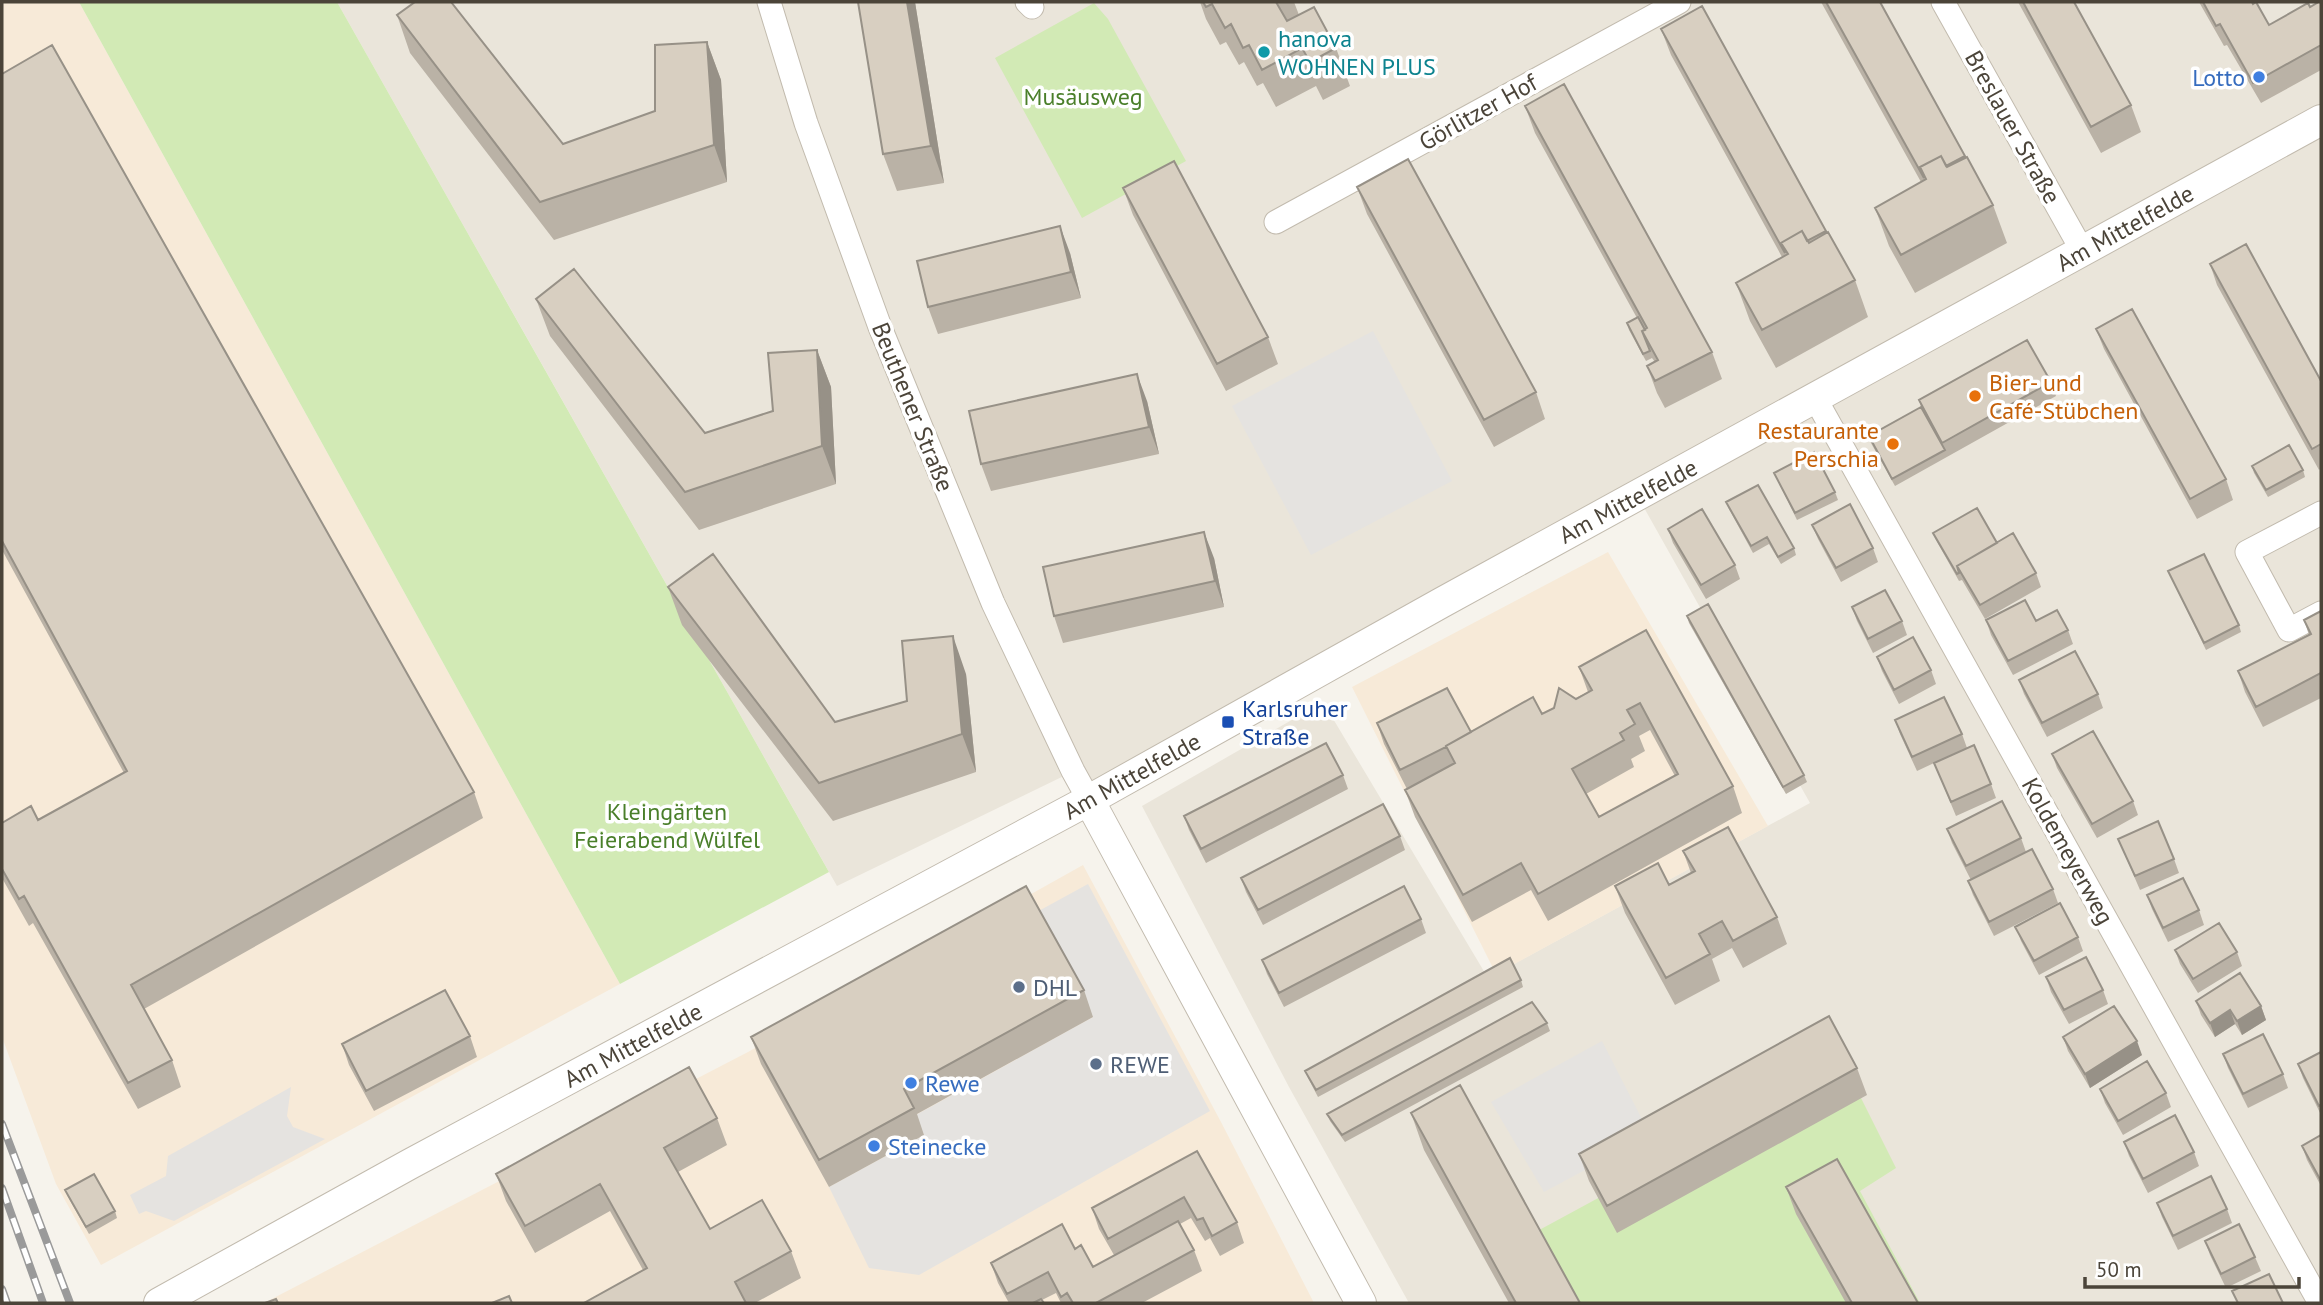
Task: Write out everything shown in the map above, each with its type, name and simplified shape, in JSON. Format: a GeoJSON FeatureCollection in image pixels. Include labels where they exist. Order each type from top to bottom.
{"type":"FeatureCollection","features":[{"type":"Feature","properties":{"kind":"street","name":"Beuthener Straße"},"geometry":{"type":"LineString","coordinates":[[769,2],[806,124],[880,327],[993,603],[1089,800]]}},
{"type":"Feature","properties":{"kind":"street","name":"Görlitzer Hof"},"geometry":{"type":"LineString","coordinates":[[1276,222],[1679,2]]}},
{"type":"Feature","properties":{"kind":"street","name":"Breslauer Straße"},"geometry":{"type":"LineString","coordinates":[[1943,2],[2083,252]]}},
{"type":"Feature","properties":{"kind":"street","name":"Am Mittelfelde"},"geometry":{"type":"LineString","coordinates":[[159,1303],[410,1164],[1089,800],[1441,603],[2321,120]]}},
{"type":"Feature","properties":{"kind":"street","name":"Koldemeyerweg"},"geometry":{"type":"LineString","coordinates":[[1815,398],[2320,1303]]}},
{"type":"Feature","properties":{"kind":"street"},"geometry":{"type":"LineString","coordinates":[[2321,515],[2247,552],[2289,630],[2321,613]]}},
{"type":"Feature","properties":{"kind":"street"},"geometry":{"type":"LineString","coordinates":[[1089,800],[1361,1303]]}},
{"type":"Feature","properties":{"kind":"shaded area"},"geometry":{"type":"Polygon","coordinates":[[[2,2],[79,2],[620,984],[101,1265],[56,1184],[2,1037],[2,2]]]}},
{"type":"Feature","properties":{"kind":"shaded area"},"geometry":{"type":"Polygon","coordinates":[[[337,2],[2321,2],[2321,1303],[1409,1303],[1289,1087],[1142,806],[1323,702],[1488,978],[1810,803],[1638,497],[1089,800],[1072,772],[837,886],[337,2]]]}},
{"type":"Feature","properties":{"kind":"shaded area"},"geometry":{"type":"Polygon","coordinates":[[[1373,331],[1452,481],[1311,555],[1232,406],[1373,331]]]}},
{"type":"Feature","properties":{"kind":"shaded area"},"geometry":{"type":"Polygon","coordinates":[[[1608,552],[1768,826],[1496,974],[1352,687],[1608,552]]]}},
{"type":"Feature","properties":{"kind":"shaded area"},"geometry":{"type":"Polygon","coordinates":[[[1083,865],[1221,1122],[1314,1303],[264,1303],[748,1052],[1083,865]]]}},
{"type":"Feature","properties":{"kind":"shaded area","name":"REWE"},"geometry":{"type":"Polygon","coordinates":[[[1088,884],[1210,1111],[919,1275],[869,1268],[829,1187],[924,1135],[914,1116],[1093,1017],[1035,913],[1088,884]]]}},
{"type":"Feature","properties":{"kind":"shaded area"},"geometry":{"type":"Polygon","coordinates":[[[1602,1041],[1650,1135],[1544,1192],[1491,1102],[1602,1041]]]}},
{"type":"Feature","properties":{"kind":"shaded area"},"geometry":{"type":"Polygon","coordinates":[[[291,1087],[287,1116],[293,1127],[325,1139],[174,1221],[146,1211],[139,1214],[130,1195],[166,1176],[168,1156],[291,1087]]]}},
{"type":"Feature","properties":{"kind":"green space","name":"Kleingärten Feierabend Wülfel"},"geometry":{"type":"Polygon","coordinates":[[[79,2],[337,2],[829,872],[620,984],[79,2]]]}},
{"type":"Feature","properties":{"kind":"green space","name":"Musäusweg"},"geometry":{"type":"Polygon","coordinates":[[[1094,3],[1108,19],[1186,161],[1082,218],[995,58],[1094,3]]]}},
{"type":"Feature","properties":{"kind":"green space"},"geometry":{"type":"Polygon","coordinates":[[[1857,1090],[1896,1168],[1860,1191],[1920,1303],[1569,1303],[1530,1235],[1685,1151],[1857,1090]]]}},
{"type":"Feature","properties":{"kind":"building"},"geometry":{"type":"Polygon","coordinates":[[[415,2],[451,2],[563,144],[655,111],[655,45],[707,42],[714,145],[540,202],[397,15],[415,2]]]}},
{"type":"Feature","properties":{"kind":"building"},"geometry":{"type":"Polygon","coordinates":[[[858,2],[907,2],[931,146],[883,154],[858,2]]]}},
{"type":"Feature","properties":{"kind":"building"},"geometry":{"type":"Polygon","coordinates":[[[1203,2],[1276,2],[1287,21],[1314,7],[1336,48],[1310,62],[1302,48],[1262,70],[1249,45],[1243,48],[1231,24],[1225,28],[1212,4],[1206,7],[1203,2]]]}},
{"type":"Feature","properties":{"kind":"building"},"geometry":{"type":"Polygon","coordinates":[[[1826,2],[1880,2],[1965,156],[1946,166],[1941,156],[1920,167],[1924,178],[1826,2]]]}},
{"type":"Feature","properties":{"kind":"building"},"geometry":{"type":"Polygon","coordinates":[[[2023,2],[2074,2],[2131,105],[2091,127],[2023,2]]]}},
{"type":"Feature","properties":{"kind":"building"},"geometry":{"type":"Polygon","coordinates":[[[2203,2],[2256,2],[2269,25],[2308,3],[2310,7],[2321,2],[2321,45],[2253,83],[2220,24],[2216,26],[2203,2]]]}},
{"type":"Feature","properties":{"kind":"building"},"geometry":{"type":"Polygon","coordinates":[[[1702,6],[1826,231],[1807,241],[1802,231],[1781,243],[1785,253],[1661,29],[1702,6]]]}},
{"type":"Feature","properties":{"kind":"building"},"geometry":{"type":"Polygon","coordinates":[[[52,45],[474,792],[131,985],[172,1060],[128,1083],[24,896],[19,899],[2,869],[2,823],[31,806],[38,820],[127,771],[2,541],[2,74],[52,45]]]}},
{"type":"Feature","properties":{"kind":"building"},"geometry":{"type":"Polygon","coordinates":[[[1564,84],[1712,352],[1655,381],[1647,366],[1658,360],[1642,331],[1647,328],[1525,106],[1564,84]]]}},
{"type":"Feature","properties":{"kind":"building"},"geometry":{"type":"Polygon","coordinates":[[[1941,156],[1947,167],[1967,157],[1993,205],[1901,255],[1875,208],[1926,179],[1920,167],[1941,156]]]}},
{"type":"Feature","properties":{"kind":"building"},"geometry":{"type":"Polygon","coordinates":[[[1408,159],[1536,392],[1484,420],[1357,187],[1408,159]]]}},
{"type":"Feature","properties":{"kind":"building"},"geometry":{"type":"Polygon","coordinates":[[[1174,161],[1268,337],[1217,364],[1123,188],[1174,161]]]}},
{"type":"Feature","properties":{"kind":"building"},"geometry":{"type":"Polygon","coordinates":[[[1060,226],[1071,272],[928,307],[917,261],[1060,226]]]}},
{"type":"Feature","properties":{"kind":"building"},"geometry":{"type":"Polygon","coordinates":[[[1802,231],[1809,243],[1828,232],[1855,280],[1762,330],[1736,283],[1788,254],[1781,243],[1802,231]]]}},
{"type":"Feature","properties":{"kind":"building"},"geometry":{"type":"Polygon","coordinates":[[[2246,244],[2321,381],[2321,444],[2312,449],[2210,264],[2246,244]]]}},
{"type":"Feature","properties":{"kind":"building"},"geometry":{"type":"Polygon","coordinates":[[[574,269],[705,433],[773,411],[768,353],[817,350],[822,446],[685,492],[536,299],[574,269]]]}},
{"type":"Feature","properties":{"kind":"building"},"geometry":{"type":"Polygon","coordinates":[[[2132,309],[2226,479],[2190,499],[2096,329],[2132,309]]]}},
{"type":"Feature","properties":{"kind":"building"},"geometry":{"type":"Polygon","coordinates":[[[1638,317],[1645,330],[1642,331],[1650,351],[1643,354],[1627,323],[1638,317]]]}},
{"type":"Feature","properties":{"kind":"building"},"geometry":{"type":"Polygon","coordinates":[[[2027,340],[2051,382],[1942,443],[1919,400],[2027,340]]]}},
{"type":"Feature","properties":{"kind":"building"},"geometry":{"type":"Polygon","coordinates":[[[1137,374],[1149,427],[981,464],[969,411],[1137,374]]]}},
{"type":"Feature","properties":{"kind":"building"},"geometry":{"type":"Polygon","coordinates":[[[1921,407],[1945,450],[1892,479],[1869,436],[1921,407]]]}},
{"type":"Feature","properties":{"kind":"building"},"geometry":{"type":"Polygon","coordinates":[[[2289,445],[2303,470],[2266,490],[2252,466],[2289,445]]]}},
{"type":"Feature","properties":{"kind":"building"},"geometry":{"type":"Polygon","coordinates":[[[1814,452],[1835,492],[1795,513],[1774,473],[1814,452]]]}},
{"type":"Feature","properties":{"kind":"building"},"geometry":{"type":"Polygon","coordinates":[[[1758,485],[1794,548],[1778,557],[1767,537],[1751,546],[1726,502],[1758,485]]]}},
{"type":"Feature","properties":{"kind":"building"},"geometry":{"type":"Polygon","coordinates":[[[1850,504],[1873,548],[1836,568],[1812,525],[1850,504]]]}},
{"type":"Feature","properties":{"kind":"building"},"geometry":{"type":"Polygon","coordinates":[[[1977,508],[1997,543],[1957,566],[1957,574],[1933,533],[1977,508]]]}},
{"type":"Feature","properties":{"kind":"building"},"geometry":{"type":"Polygon","coordinates":[[[1702,509],[1735,565],[1701,585],[1668,529],[1702,509]]]}},
{"type":"Feature","properties":{"kind":"building"},"geometry":{"type":"Polygon","coordinates":[[[1204,532],[1215,581],[1054,616],[1043,567],[1204,532]]]}},
{"type":"Feature","properties":{"kind":"building"},"geometry":{"type":"Polygon","coordinates":[[[2013,533],[2036,573],[1980,605],[1957,566],[2013,533]]]}},
{"type":"Feature","properties":{"kind":"building"},"geometry":{"type":"Polygon","coordinates":[[[713,554],[835,722],[907,701],[902,641],[953,636],[962,734],[819,783],[668,587],[713,554]]]}},
{"type":"Feature","properties":{"kind":"building"},"geometry":{"type":"Polygon","coordinates":[[[2204,554],[2239,625],[2204,643],[2168,571],[2204,554]]]}},
{"type":"Feature","properties":{"kind":"building"},"geometry":{"type":"Polygon","coordinates":[[[1885,590],[1902,621],[1868,639],[1852,607],[1885,590]]]}},
{"type":"Feature","properties":{"kind":"building"},"geometry":{"type":"Polygon","coordinates":[[[2025,600],[2036,621],[2057,610],[2068,630],[2008,661],[1986,620],[2025,600]]]}},
{"type":"Feature","properties":{"kind":"building"},"geometry":{"type":"Polygon","coordinates":[[[1708,604],[1804,775],[1783,787],[1687,616],[1708,604]]]}},
{"type":"Feature","properties":{"kind":"building"},"geometry":{"type":"Polygon","coordinates":[[[2321,611],[2321,673],[2256,707],[2238,671],[2311,634],[2304,620],[2321,611]]]}},
{"type":"Feature","properties":{"kind":"building"},"geometry":{"type":"Polygon","coordinates":[[[1646,630],[1733,786],[1538,894],[1521,863],[1463,895],[1405,790],[1455,763],[1446,746],[1533,697],[1542,714],[1554,708],[1559,688],[1576,699],[1592,690],[1579,667],[1646,630]],[[1640,703],[1627,710],[1635,724],[1620,733],[1624,740],[1572,769],[1599,817],[1678,774],[1640,703]]]}},
{"type":"Feature","properties":{"kind":"building"},"geometry":{"type":"Polygon","coordinates":[[[1913,637],[1931,670],[1894,690],[1877,657],[1913,637]]]}},
{"type":"Feature","properties":{"kind":"building"},"geometry":{"type":"Polygon","coordinates":[[[2075,651],[2098,694],[2042,723],[2019,680],[2075,651]]]}},
{"type":"Feature","properties":{"kind":"building"},"geometry":{"type":"Polygon","coordinates":[[[1447,688],[1471,732],[1400,770],[1377,723],[1447,688]]]}},
{"type":"Feature","properties":{"kind":"building"},"geometry":{"type":"Polygon","coordinates":[[[1944,697],[1962,734],[1912,757],[1895,720],[1944,697]]]}},
{"type":"Feature","properties":{"kind":"building"},"geometry":{"type":"Polygon","coordinates":[[[2093,731],[2133,801],[2092,824],[2052,754],[2093,731]]]}},
{"type":"Feature","properties":{"kind":"building"},"geometry":{"type":"Polygon","coordinates":[[[1326,743],[1343,775],[1201,849],[1184,816],[1326,743]]]}},
{"type":"Feature","properties":{"kind":"building"},"geometry":{"type":"Polygon","coordinates":[[[1974,745],[1991,784],[1951,802],[1934,763],[1974,745]]]}},
{"type":"Feature","properties":{"kind":"building"},"geometry":{"type":"Polygon","coordinates":[[[2002,801],[2021,838],[1966,866],[1947,829],[2002,801]]]}},
{"type":"Feature","properties":{"kind":"building"},"geometry":{"type":"Polygon","coordinates":[[[1383,804],[1400,836],[1258,910],[1241,878],[1383,804]]]}},
{"type":"Feature","properties":{"kind":"building"},"geometry":{"type":"Polygon","coordinates":[[[2158,821],[2174,859],[2135,876],[2118,839],[2158,821]]]}},
{"type":"Feature","properties":{"kind":"building"},"geometry":{"type":"Polygon","coordinates":[[[1728,827],[1777,917],[1733,941],[1722,921],[1699,934],[1710,954],[1666,978],[1615,886],[1658,863],[1669,885],[1695,871],[1683,851],[1728,827]]]}},
{"type":"Feature","properties":{"kind":"building"},"geometry":{"type":"Polygon","coordinates":[[[2032,849],[2053,889],[1989,922],[1968,881],[2032,849]]]}},
{"type":"Feature","properties":{"kind":"building"},"geometry":{"type":"Polygon","coordinates":[[[2183,878],[2199,910],[2163,928],[2147,895],[2183,878]]]}},
{"type":"Feature","properties":{"kind":"building"},"geometry":{"type":"Polygon","coordinates":[[[1026,886],[1084,990],[904,1089],[914,1108],[819,1160],[751,1037],[1026,886]]]}},
{"type":"Feature","properties":{"kind":"building"},"geometry":{"type":"Polygon","coordinates":[[[1404,886],[1421,919],[1279,993],[1262,960],[1404,886]]]}},
{"type":"Feature","properties":{"kind":"building"},"geometry":{"type":"Polygon","coordinates":[[[2060,903],[2078,937],[2034,961],[2015,927],[2060,903]]]}},
{"type":"Feature","properties":{"kind":"building"},"geometry":{"type":"Polygon","coordinates":[[[2219,923],[2237,952],[2193,979],[2175,950],[2219,923]]]}},
{"type":"Feature","properties":{"kind":"building"},"geometry":{"type":"Polygon","coordinates":[[[2086,957],[2103,990],[2064,1010],[2046,977],[2086,957]]]}},
{"type":"Feature","properties":{"kind":"building"},"geometry":{"type":"Polygon","coordinates":[[[1510,958],[1521,980],[1316,1090],[1305,1071],[1510,958]]]}},
{"type":"Feature","properties":{"kind":"building"},"geometry":{"type":"Polygon","coordinates":[[[2240,973],[2261,1006],[2237,1021],[2230,1010],[2210,1023],[2196,1001],[2240,973]]]}},
{"type":"Feature","properties":{"kind":"building"},"geometry":{"type":"Polygon","coordinates":[[[445,990],[470,1036],[366,1091],[342,1044],[445,990]]]}},
{"type":"Feature","properties":{"kind":"building"},"geometry":{"type":"Polygon","coordinates":[[[1532,1002],[1547,1023],[1342,1135],[1327,1114],[1532,1002]]]}},
{"type":"Feature","properties":{"kind":"building"},"geometry":{"type":"Polygon","coordinates":[[[2114,1006],[2137,1041],[2085,1074],[2063,1037],[2114,1006]]]}},
{"type":"Feature","properties":{"kind":"building"},"geometry":{"type":"Polygon","coordinates":[[[1829,1016],[1857,1068],[1607,1206],[1579,1154],[1829,1016]]]}},
{"type":"Feature","properties":{"kind":"building"},"geometry":{"type":"Polygon","coordinates":[[[2263,1034],[2283,1074],[2243,1094],[2223,1054],[2263,1034]]]}},
{"type":"Feature","properties":{"kind":"building"},"geometry":{"type":"Polygon","coordinates":[[[2321,1052],[2321,1105],[2319,1106],[2298,1064],[2321,1052]]]}},
{"type":"Feature","properties":{"kind":"building"},"geometry":{"type":"Polygon","coordinates":[[[2147,1061],[2166,1093],[2118,1121],[2100,1089],[2147,1061]]]}},
{"type":"Feature","properties":{"kind":"building"},"geometry":{"type":"Polygon","coordinates":[[[689,1067],[717,1118],[664,1148],[710,1229],[762,1200],[791,1251],[735,1282],[746,1303],[584,1303],[647,1268],[600,1184],[525,1226],[496,1174],[689,1067]]]}},
{"type":"Feature","properties":{"kind":"building"},"geometry":{"type":"Polygon","coordinates":[[[1460,1085],[1580,1303],[1516,1303],[1411,1113],[1460,1085]]]}},
{"type":"Feature","properties":{"kind":"building"},"geometry":{"type":"Polygon","coordinates":[[[2175,1115],[2194,1152],[2143,1179],[2124,1142],[2175,1115]]]}},
{"type":"Feature","properties":{"kind":"building"},"geometry":{"type":"Polygon","coordinates":[[[2321,1135],[2321,1181],[2302,1146],[2321,1135]]]}},
{"type":"Feature","properties":{"kind":"building"},"geometry":{"type":"Polygon","coordinates":[[[1197,1151],[1237,1222],[1212,1236],[1203,1218],[1197,1220],[1184,1197],[1108,1239],[1092,1208],[1197,1151]]]}},
{"type":"Feature","properties":{"kind":"building"},"geometry":{"type":"Polygon","coordinates":[[[1837,1159],[1918,1303],[1852,1303],[1786,1187],[1837,1159]]]}},
{"type":"Feature","properties":{"kind":"building"},"geometry":{"type":"Polygon","coordinates":[[[94,1174],[115,1211],[86,1227],[65,1190],[94,1174]]]}},
{"type":"Feature","properties":{"kind":"building"},"geometry":{"type":"Polygon","coordinates":[[[2211,1176],[2227,1209],[2173,1236],[2157,1203],[2211,1176]]]}},
{"type":"Feature","properties":{"kind":"building"},"geometry":{"type":"Polygon","coordinates":[[[1178,1221],[1194,1250],[1096,1303],[1073,1303],[1067,1293],[1061,1297],[1048,1272],[1007,1294],[991,1263],[1062,1224],[1075,1249],[1081,1245],[1093,1267],[1178,1221]]]}},
{"type":"Feature","properties":{"kind":"building"},"geometry":{"type":"Polygon","coordinates":[[[2239,1224],[2255,1257],[2221,1274],[2205,1241],[2239,1224]]]}},
{"type":"Feature","properties":{"kind":"building"},"geometry":{"type":"Polygon","coordinates":[[[2269,1274],[2283,1303],[2238,1303],[2232,1291],[2269,1274]]]}},
{"type":"Feature","properties":{"kind":"building"},"geometry":{"type":"Polygon","coordinates":[[[509,1296],[512,1303],[492,1303],[509,1296]]]}},
{"type":"Feature","properties":{"kind":"railway"},"geometry":{"type":"LineString","coordinates":[[2,1124],[70,1303]]}},
{"type":"Feature","properties":{"kind":"railway"},"geometry":{"type":"LineString","coordinates":[[2,1188],[43,1303]]}},
{"type":"Feature","properties":{"kind":"railway"},"geometry":{"type":"LineString","coordinates":[[2,1289],[7,1303]]}},
{"type":"Feature","properties":{"kind":"place","name":"hanova WOHNEN PLUS"},"geometry":{"type":"Point","coordinates":[1264,52]}},
{"type":"Feature","properties":{"kind":"place","name":"Lotto"},"geometry":{"type":"Point","coordinates":[2259,77]}},
{"type":"Feature","properties":{"kind":"place","name":"Bier- und Café-Stübchen"},"geometry":{"type":"Point","coordinates":[1975,396]}},
{"type":"Feature","properties":{"kind":"place","name":"Restaurante Perschia"},"geometry":{"type":"Point","coordinates":[1893,444]}},
{"type":"Feature","properties":{"kind":"place","name":"Karlsruher Straße"},"geometry":{"type":"Point","coordinates":[1228,722]}},
{"type":"Feature","properties":{"kind":"place","name":"DHL"},"geometry":{"type":"Point","coordinates":[1019,987]}},
{"type":"Feature","properties":{"kind":"place","name":"REWE"},"geometry":{"type":"Point","coordinates":[1096,1064]}},
{"type":"Feature","properties":{"kind":"place","name":"Rewe"},"geometry":{"type":"Point","coordinates":[911,1083]}},
{"type":"Feature","properties":{"kind":"place","name":"Steinecke"},"geometry":{"type":"Point","coordinates":[874,1146]}}]}
